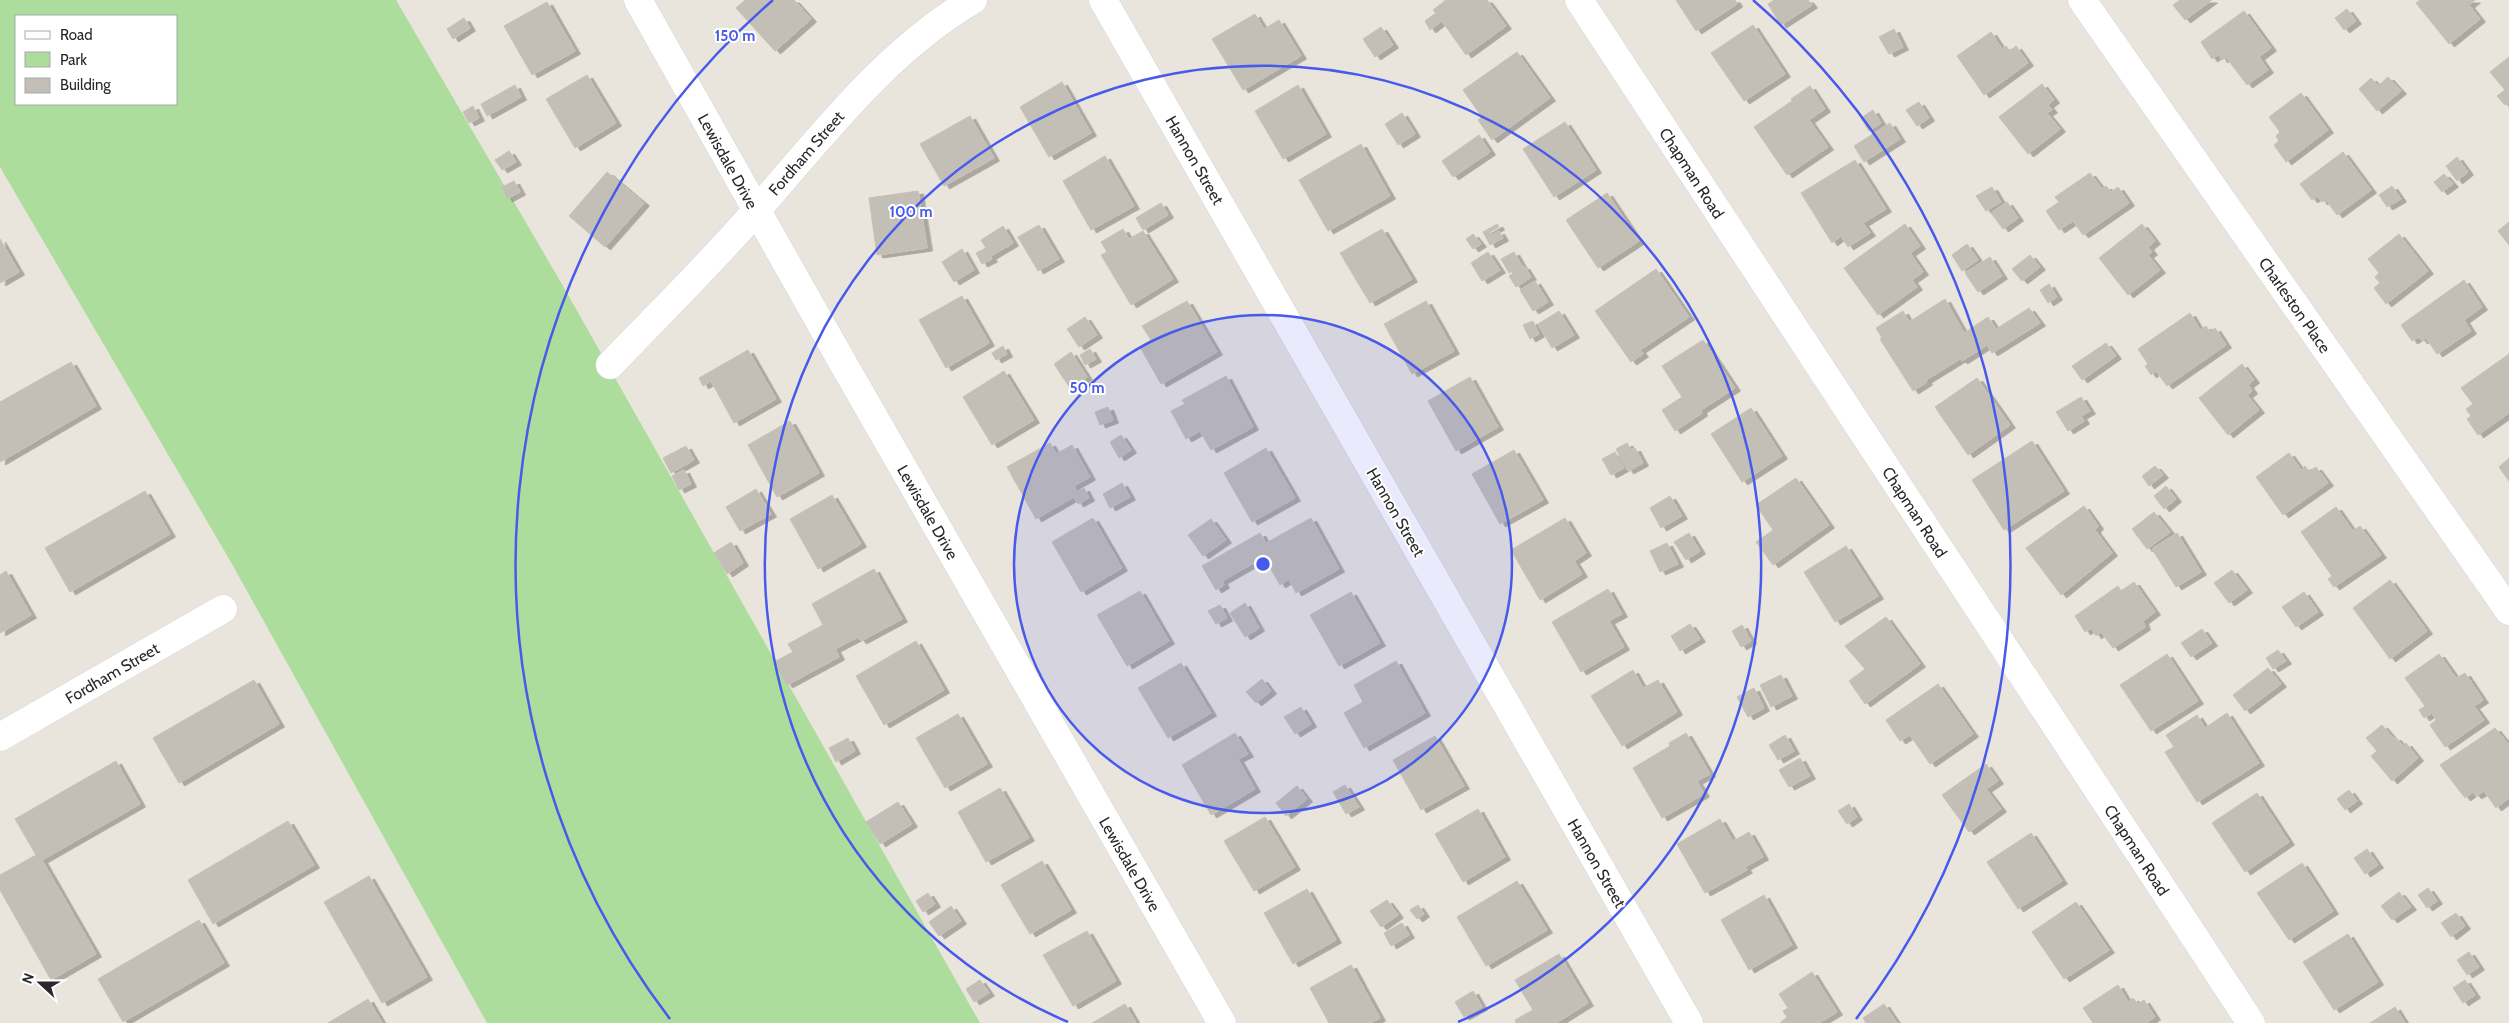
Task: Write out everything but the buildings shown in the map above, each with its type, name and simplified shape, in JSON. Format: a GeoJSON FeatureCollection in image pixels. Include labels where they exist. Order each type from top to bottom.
{"type":"FeatureCollection","features":[{"type":"Feature","properties":{"kind":"street","name":"Lewisdale Drive"},"geometry":{"type":"LineString","coordinates":[[638,0],[756,211],[1222,1023]]}},
{"type":"Feature","properties":{"kind":"street","name":"Fordham Street"},"geometry":{"type":"LineString","coordinates":[[610,365],[756,211],[802,155],[873,80],[906,48],[973,0]]}},
{"type":"Feature","properties":{"kind":"street","name":"Hannon Street"},"geometry":{"type":"LineString","coordinates":[[1103,0],[1689,1023]]}},
{"type":"Feature","properties":{"kind":"street","name":"Chapman Road"},"geometry":{"type":"LineString","coordinates":[[1579,0],[2251,1023]]}},
{"type":"Feature","properties":{"kind":"street","name":"Charleston Place"},"geometry":{"type":"LineString","coordinates":[[2082,0],[2509,611]]}},
{"type":"Feature","properties":{"kind":"street","name":"Fordham Street"},"geometry":{"type":"LineString","coordinates":[[0,737],[223,609]]}},
{"type":"Feature","properties":{"kind":"green space"},"geometry":{"type":"Polygon","coordinates":[[[0,0],[396,0],[563,286],[980,1023],[487,1023],[232,564],[0,167],[0,0]]]}}]}
